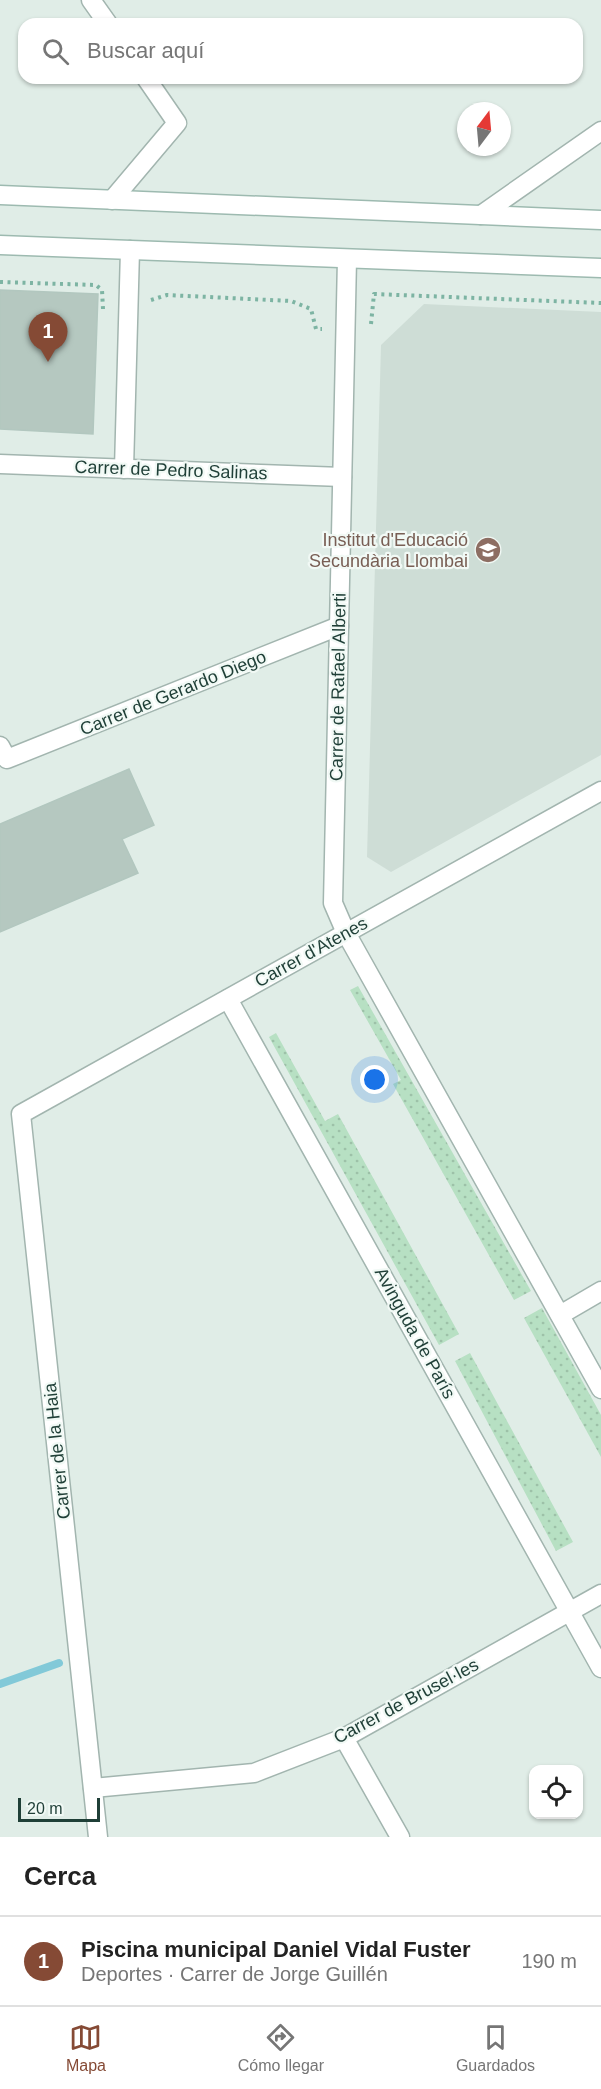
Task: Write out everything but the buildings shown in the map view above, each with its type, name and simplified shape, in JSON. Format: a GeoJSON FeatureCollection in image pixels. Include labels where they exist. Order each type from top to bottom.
{"type":"FeatureCollection","features":[{"type":"Feature","properties":{"kind":"street"},"geometry":{"type":"LineString","coordinates":[[96,2],[105,18]]}},
{"type":"Feature","properties":{"kind":"street"},"geometry":{"type":"LineString","coordinates":[[112,200],[177,123],[150,84]]}},
{"type":"Feature","properties":{"kind":"street"},"geometry":{"type":"LineString","coordinates":[[481,215],[601,132]]}},
{"type":"Feature","properties":{"kind":"street"},"geometry":{"type":"LineString","coordinates":[[0,195],[601,220]]}},
{"type":"Feature","properties":{"kind":"street"},"geometry":{"type":"LineString","coordinates":[[0,245],[601,268]]}},
{"type":"Feature","properties":{"kind":"street"},"geometry":{"type":"LineString","coordinates":[[123,468],[130,250]]}},
{"type":"Feature","properties":{"kind":"street","name":"Carrer de Rafael Alberti"},"geometry":{"type":"LineString","coordinates":[[346,933],[333,903],[347,258]]}},
{"type":"Feature","properties":{"kind":"street","name":"Carrer de Pedro Salinas"},"geometry":{"type":"LineString","coordinates":[[0,464],[342,477]]}},
{"type":"Feature","properties":{"kind":"street","name":"Carrer de Gerardo Diego"},"geometry":{"type":"LineString","coordinates":[[3,753],[339,626]]}},
{"type":"Feature","properties":{"kind":"street","name":"Carrer d'Atenes"},"geometry":{"type":"LineString","coordinates":[[21,1114],[601,791]]}},
{"type":"Feature","properties":{"kind":"street"},"geometry":{"type":"LineString","coordinates":[[346,933],[601,1389]]}},
{"type":"Feature","properties":{"kind":"street","name":"Avinguda de París"},"geometry":{"type":"LineString","coordinates":[[228,999],[601,1668]]}},
{"type":"Feature","properties":{"kind":"street","name":"Carrer de la Haia"},"geometry":{"type":"LineString","coordinates":[[21,1114],[93,1788]]}},
{"type":"Feature","properties":{"kind":"street"},"geometry":{"type":"LineString","coordinates":[[560,1315],[601,1292]]}},
{"type":"Feature","properties":{"kind":"street","name":"Carrer de Brusel·les"},"geometry":{"type":"LineString","coordinates":[[93,1788],[254,1773],[344,1738],[601,1594]]}},
{"type":"Feature","properties":{"kind":"street"},"geometry":{"type":"LineString","coordinates":[[344,1738],[400,1837]]}},
{"type":"Feature","properties":{"kind":"street"},"geometry":{"type":"LineString","coordinates":[[93,1788],[98,1837]]}},
{"type":"Feature","properties":{"kind":"path"},"geometry":{"type":"LineString","coordinates":[[0,282],[96,285],[102,290],[104,309],[146,311],[151,298],[167,295],[291,301],[311,309],[316,329],[370,328],[374,294],[601,303]]}},
{"type":"Feature","properties":{"kind":"shaded area","name":"Institut d'Educació Secundària Llombai"},"geometry":{"type":"Polygon","coordinates":[[[424,304],[601,312],[601,755],[391,872],[367,857],[381,345],[424,304]]]}},
{"type":"Feature","properties":{"kind":"green space"},"geometry":{"type":"Polygon","coordinates":[[[358,986],[531,1291],[514,1300],[393,1084],[401,1080],[350,990],[358,986]]]}},
{"type":"Feature","properties":{"kind":"green space"},"geometry":{"type":"Polygon","coordinates":[[[276,1033],[325,1121],[338,1114],[459,1334],[439,1345],[269,1037],[276,1033]]]}},
{"type":"Feature","properties":{"kind":"green space"},"geometry":{"type":"Polygon","coordinates":[[[542,1308],[601,1415],[601,1457],[524,1318],[542,1308]]]}},
{"type":"Feature","properties":{"kind":"green space"},"geometry":{"type":"Polygon","coordinates":[[[470,1353],[573,1542],[556,1551],[455,1361],[470,1353]]]}},
{"type":"Feature","properties":{"kind":"waterway"},"geometry":{"type":"LineString","coordinates":[[0,1684],[59,1663]]}},
{"type":"Feature","properties":{"kind":"place","name":"Piscina municipal Daniel Vidal Fuster"},"geometry":{"type":"Point","coordinates":[48,362]}},
{"type":"Feature","properties":{"kind":"place","name":"Institut d'Educació Secundària Llombai"},"geometry":{"type":"Point","coordinates":[488,550]}}]}
